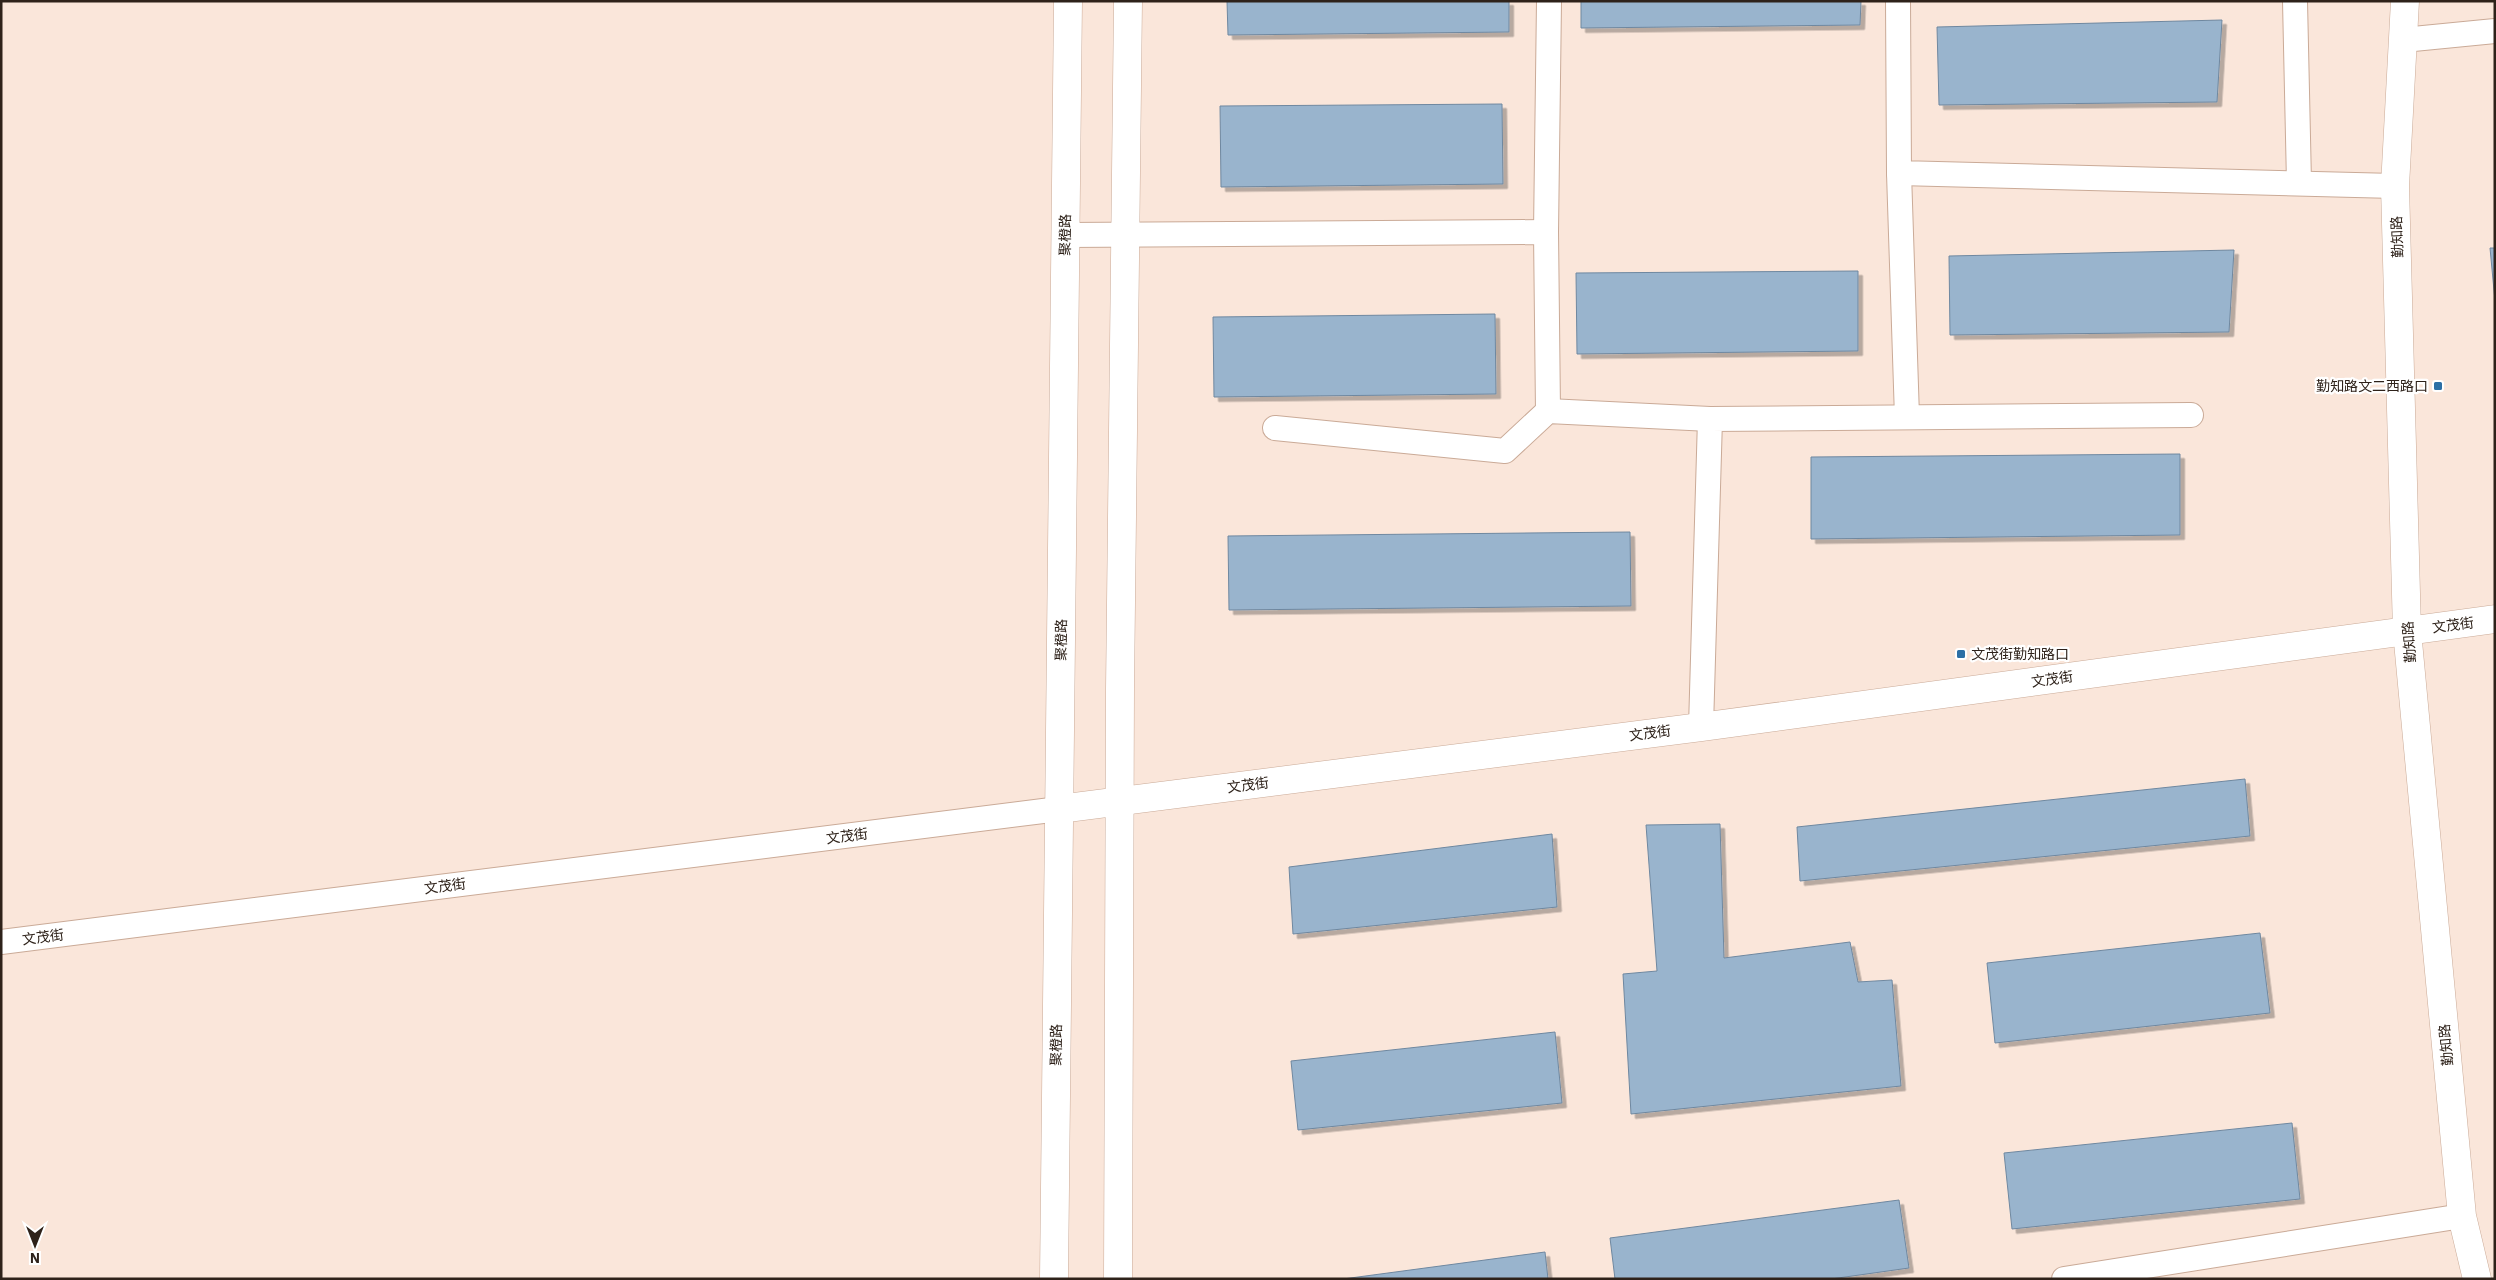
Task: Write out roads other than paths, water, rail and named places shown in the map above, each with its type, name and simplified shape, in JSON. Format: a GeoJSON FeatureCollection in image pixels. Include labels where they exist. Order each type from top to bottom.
{"type":"FeatureCollection","features":[{"type":"Feature","properties":{"kind":"street","name":"聚橙路"},"geometry":{"type":"LineString","coordinates":[[1054,1279],[1068,1]]}},
{"type":"Feature","properties":{"kind":"street"},"geometry":{"type":"LineString","coordinates":[[1118,1279],[1119,801],[1128,1]]}},
{"type":"Feature","properties":{"kind":"street","name":"勤知路"},"geometry":{"type":"LineString","coordinates":[[2404,1],[2395,186],[2407,631],[2462,1216],[2477,1279]]}},
{"type":"Feature","properties":{"kind":"street","name":"文茂街"},"geometry":{"type":"LineString","coordinates":[[1059,809],[1701,727],[2495,619]]}},
{"type":"Feature","properties":{"kind":"lane"},"geometry":{"type":"LineString","coordinates":[[1548,411],[1546,232],[1549,1]]}},
{"type":"Feature","properties":{"kind":"lane"},"geometry":{"type":"LineString","coordinates":[[1898,1],[1900,173],[1907,417]]}},
{"type":"Feature","properties":{"kind":"lane"},"geometry":{"type":"LineString","coordinates":[[2295,1],[2299,183]]}},
{"type":"Feature","properties":{"kind":"lane"},"geometry":{"type":"LineString","coordinates":[[2402,40],[2495,32]]}},
{"type":"Feature","properties":{"kind":"lane"},"geometry":{"type":"LineString","coordinates":[[1900,173],[2395,186]]}},
{"type":"Feature","properties":{"kind":"lane"},"geometry":{"type":"LineString","coordinates":[[1065,235],[1546,232]]}},
{"type":"Feature","properties":{"kind":"lane"},"geometry":{"type":"LineString","coordinates":[[1275,428],[1505,451],[1548,411],[1710,419],[2192,415]]}},
{"type":"Feature","properties":{"kind":"lane"},"geometry":{"type":"LineString","coordinates":[[1701,727],[1710,419]]}},
{"type":"Feature","properties":{"kind":"lane","name":"文茂街"},"geometry":{"type":"LineString","coordinates":[[1,942],[1059,809]]}},
{"type":"Feature","properties":{"kind":"lane"},"geometry":{"type":"LineString","coordinates":[[2064,1279],[2462,1216]]}},
{"type":"Feature","properties":{"kind":"place","name":"勤知路文二西路口"},"geometry":{"type":"Point","coordinates":[2438,386]}},
{"type":"Feature","properties":{"kind":"place","name":"文茂街勤知路口"},"geometry":{"type":"Point","coordinates":[1961,654]}}]}
